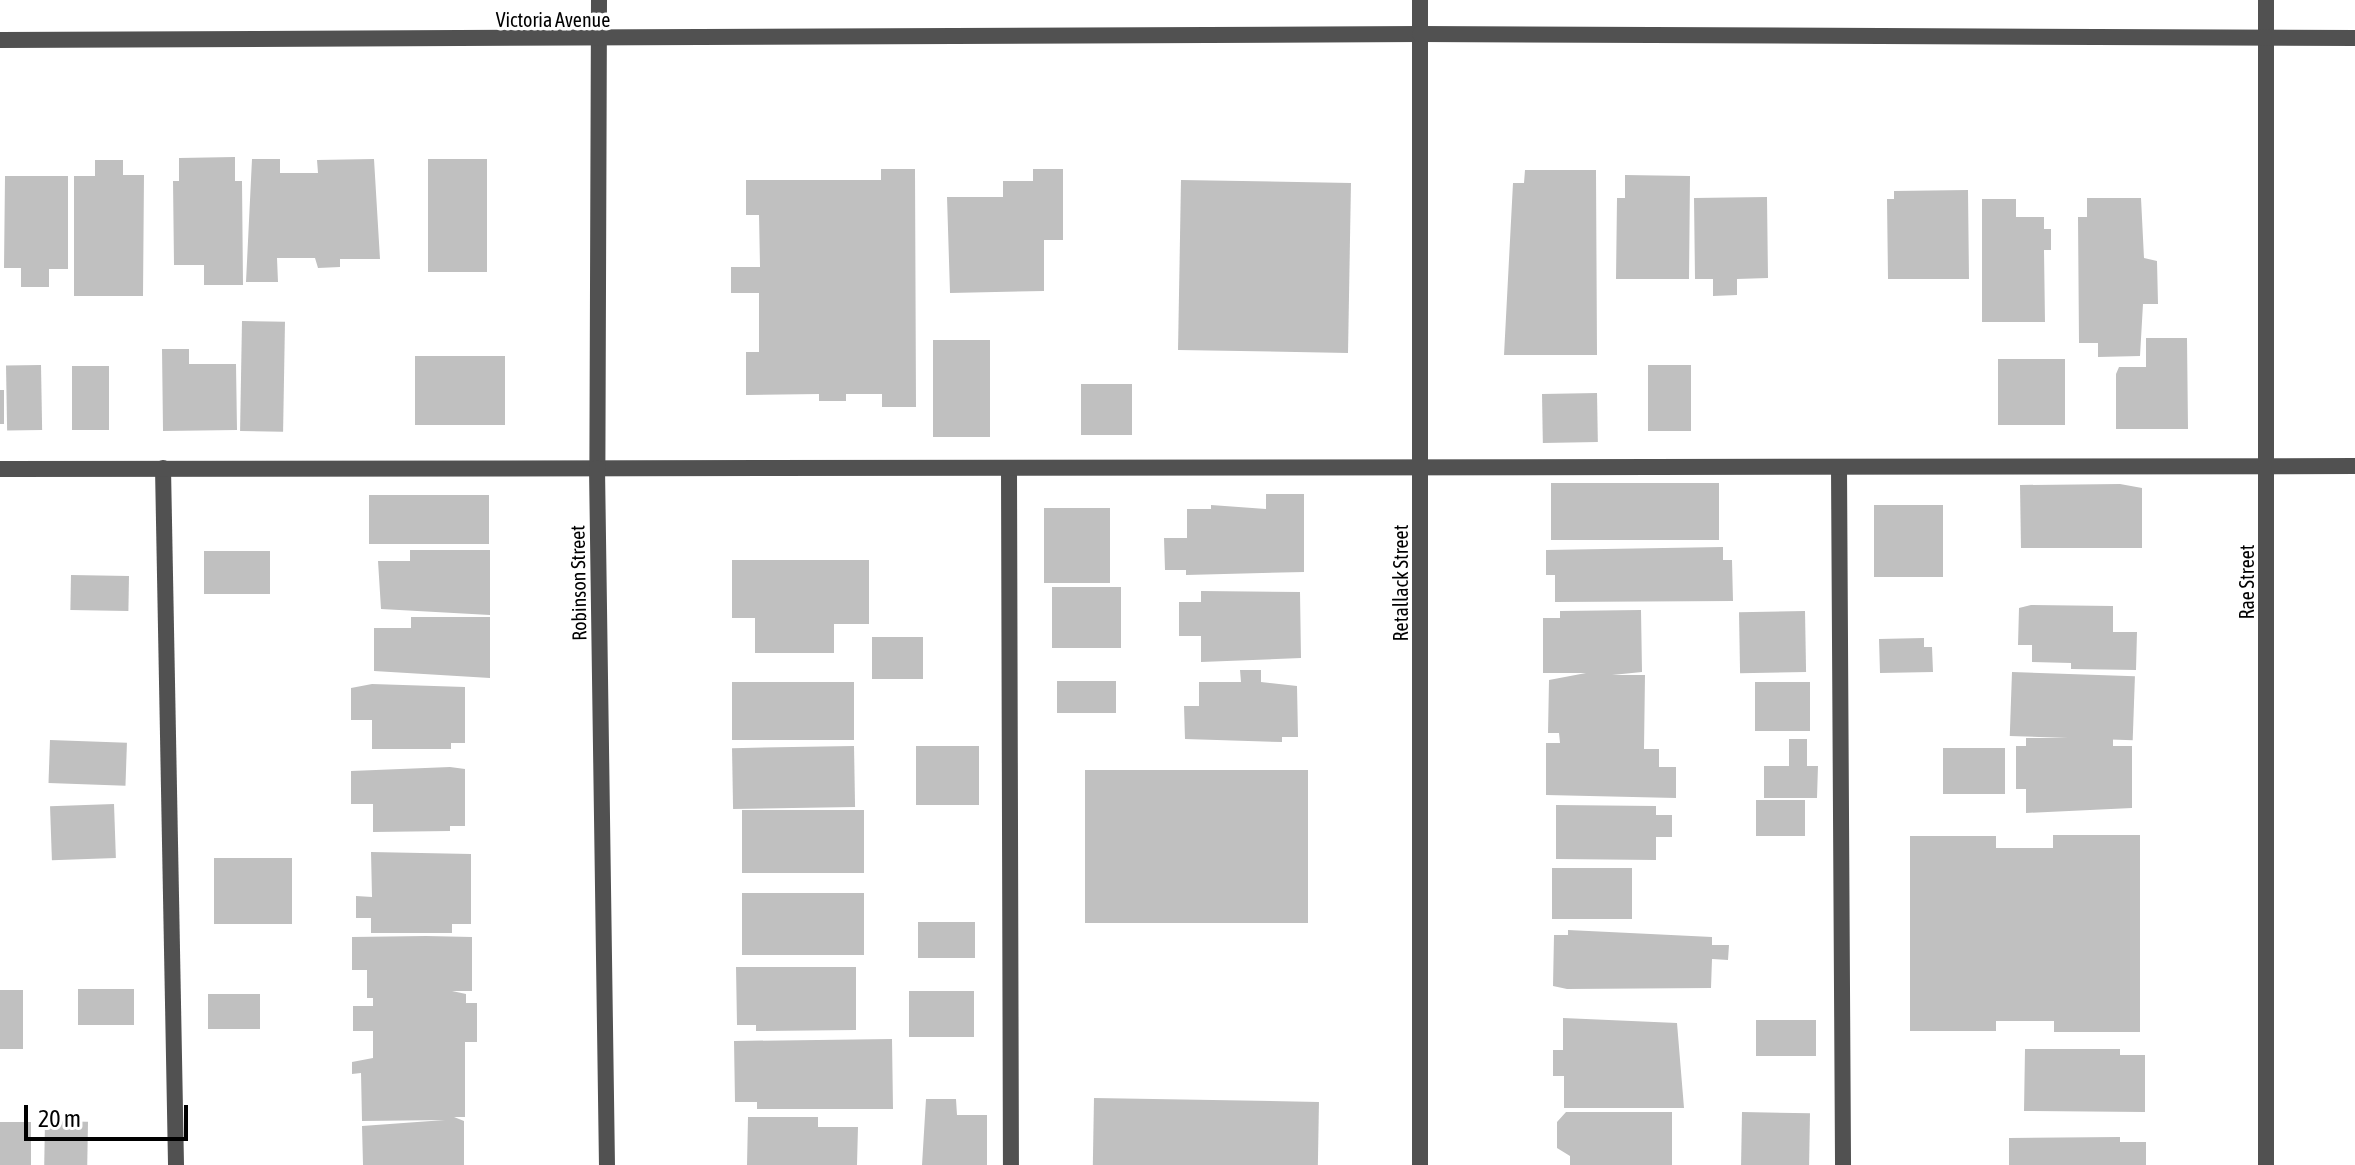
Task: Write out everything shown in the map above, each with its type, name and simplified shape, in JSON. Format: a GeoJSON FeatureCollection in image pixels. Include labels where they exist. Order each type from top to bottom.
{"type":"FeatureCollection","features":[{"type":"Feature","properties":{"kind":"street","name":"Robinson Street"},"geometry":{"type":"LineString","coordinates":[[599,0],[597,468],[607,1165]]}},
{"type":"Feature","properties":{"kind":"street","name":"Retallack Street"},"geometry":{"type":"LineString","coordinates":[[1420,0],[1420,1165]]}},
{"type":"Feature","properties":{"kind":"street","name":"Rae Street"},"geometry":{"type":"LineString","coordinates":[[2266,0],[2266,1165]]}},
{"type":"Feature","properties":{"kind":"street","name":"Victoria Avenue"},"geometry":{"type":"LineString","coordinates":[[0,40],[1420,34],[2355,38]]}},
{"type":"Feature","properties":{"kind":"street"},"geometry":{"type":"LineString","coordinates":[[0,469],[2355,466]]}},
{"type":"Feature","properties":{"kind":"street"},"geometry":{"type":"LineString","coordinates":[[1839,467],[1843,1165]]}},
{"type":"Feature","properties":{"kind":"street"},"geometry":{"type":"LineString","coordinates":[[163,468],[176,1165]]}},
{"type":"Feature","properties":{"kind":"street"},"geometry":{"type":"LineString","coordinates":[[1009,468],[1011,1165]]}},
{"type":"Feature","properties":{"kind":"building"},"geometry":{"type":"Polygon","coordinates":[[[235,157],[235,181],[242,181],[243,285],[204,285],[204,265],[174,265],[173,181],[179,181],[179,158],[235,157]]]}},
{"type":"Feature","properties":{"kind":"building"},"geometry":{"type":"Polygon","coordinates":[[[252,159],[280,159],[280,173],[318,173],[317,160],[374,159],[380,259],[340,259],[340,267],[318,268],[315,258],[277,258],[278,282],[246,282],[252,159]]]}},
{"type":"Feature","properties":{"kind":"building"},"geometry":{"type":"Polygon","coordinates":[[[428,159],[487,159],[487,272],[428,272],[428,159]]]}},
{"type":"Feature","properties":{"kind":"building"},"geometry":{"type":"Polygon","coordinates":[[[95,160],[123,160],[123,175],[144,175],[143,296],[74,296],[74,176],[95,176],[95,160]]]}},
{"type":"Feature","properties":{"kind":"building"},"geometry":{"type":"Polygon","coordinates":[[[881,169],[915,169],[916,407],[882,407],[882,394],[846,394],[846,401],[819,401],[819,394],[746,395],[746,352],[759,352],[759,293],[731,293],[731,267],[760,267],[759,215],[746,215],[746,180],[881,180],[881,169]]]}},
{"type":"Feature","properties":{"kind":"building"},"geometry":{"type":"Polygon","coordinates":[[[1033,169],[1063,169],[1063,240],[1044,240],[1044,291],[950,293],[947,197],[1003,197],[1003,181],[1033,181],[1033,169]]]}},
{"type":"Feature","properties":{"kind":"building"},"geometry":{"type":"Polygon","coordinates":[[[1525,170],[1596,170],[1597,355],[1504,355],[1513,183],[1524,183],[1525,170]]]}},
{"type":"Feature","properties":{"kind":"building"},"geometry":{"type":"Polygon","coordinates":[[[1625,175],[1690,176],[1689,279],[1616,279],[1617,198],[1625,198],[1625,175]]]}},
{"type":"Feature","properties":{"kind":"building"},"geometry":{"type":"Polygon","coordinates":[[[5,176],[68,176],[68,269],[49,269],[49,287],[21,287],[21,268],[4,268],[5,176]]]}},
{"type":"Feature","properties":{"kind":"building"},"geometry":{"type":"Polygon","coordinates":[[[1181,180],[1351,183],[1348,353],[1178,350],[1181,180]]]}},
{"type":"Feature","properties":{"kind":"building"},"geometry":{"type":"Polygon","coordinates":[[[1968,190],[1969,279],[1888,279],[1887,199],[1894,199],[1894,191],[1968,190]]]}},
{"type":"Feature","properties":{"kind":"building"},"geometry":{"type":"Polygon","coordinates":[[[1767,197],[1768,278],[1737,279],[1737,295],[1713,296],[1713,279],[1695,279],[1694,198],[1767,197]]]}},
{"type":"Feature","properties":{"kind":"building"},"geometry":{"type":"Polygon","coordinates":[[[2087,198],[2141,198],[2144,258],[2157,261],[2158,304],[2143,304],[2140,356],[2098,357],[2098,343],[2079,343],[2078,217],[2087,217],[2087,198]]]}},
{"type":"Feature","properties":{"kind":"building"},"geometry":{"type":"Polygon","coordinates":[[[1982,199],[2016,199],[2016,217],[2044,217],[2044,229],[2051,229],[2051,250],[2044,250],[2045,322],[1982,322],[1982,199]]]}},
{"type":"Feature","properties":{"kind":"building"},"geometry":{"type":"Polygon","coordinates":[[[242,321],[285,322],[283,432],[240,431],[242,321]]]}},
{"type":"Feature","properties":{"kind":"building"},"geometry":{"type":"Polygon","coordinates":[[[2146,338],[2187,338],[2188,429],[2116,429],[2116,374],[2119,367],[2146,367],[2146,338]]]}},
{"type":"Feature","properties":{"kind":"building"},"geometry":{"type":"Polygon","coordinates":[[[933,340],[990,340],[990,437],[933,437],[933,340]]]}},
{"type":"Feature","properties":{"kind":"building"},"geometry":{"type":"Polygon","coordinates":[[[162,349],[189,349],[189,364],[236,364],[237,430],[163,431],[162,349]]]}},
{"type":"Feature","properties":{"kind":"building"},"geometry":{"type":"Polygon","coordinates":[[[415,356],[505,356],[505,425],[415,425],[415,356]]]}},
{"type":"Feature","properties":{"kind":"building"},"geometry":{"type":"Polygon","coordinates":[[[1998,359],[2065,359],[2065,425],[1998,425],[1998,359]]]}},
{"type":"Feature","properties":{"kind":"building"},"geometry":{"type":"Polygon","coordinates":[[[41,365],[42,430],[7,431],[6,366],[41,365]]]}},
{"type":"Feature","properties":{"kind":"building"},"geometry":{"type":"Polygon","coordinates":[[[1648,365],[1691,365],[1691,431],[1648,431],[1648,365]]]}},
{"type":"Feature","properties":{"kind":"building"},"geometry":{"type":"Polygon","coordinates":[[[72,366],[109,366],[109,430],[72,430],[72,366]]]}},
{"type":"Feature","properties":{"kind":"building"},"geometry":{"type":"Polygon","coordinates":[[[1081,384],[1132,384],[1132,435],[1081,435],[1081,384]]]}},
{"type":"Feature","properties":{"kind":"building"},"geometry":{"type":"Polygon","coordinates":[[[0,390],[4,390],[4,424],[0,424],[0,390]]]}},
{"type":"Feature","properties":{"kind":"building"},"geometry":{"type":"Polygon","coordinates":[[[1597,393],[1598,442],[1543,443],[1542,394],[1597,393]]]}},
{"type":"Feature","properties":{"kind":"building"},"geometry":{"type":"Polygon","coordinates":[[[1551,483],[1719,483],[1719,540],[1551,540],[1551,483]]]}},
{"type":"Feature","properties":{"kind":"building"},"geometry":{"type":"Polygon","coordinates":[[[2120,484],[2142,488],[2142,548],[2021,548],[2020,485],[2120,484]]]}},
{"type":"Feature","properties":{"kind":"building"},"geometry":{"type":"Polygon","coordinates":[[[1266,494],[1304,494],[1304,572],[1186,575],[1186,570],[1165,570],[1164,538],[1187,538],[1187,509],[1211,509],[1211,505],[1266,509],[1266,494]]]}},
{"type":"Feature","properties":{"kind":"building"},"geometry":{"type":"Polygon","coordinates":[[[369,495],[489,495],[489,544],[369,544],[369,495]]]}},
{"type":"Feature","properties":{"kind":"building"},"geometry":{"type":"Polygon","coordinates":[[[1874,505],[1943,505],[1943,577],[1874,577],[1874,505]]]}},
{"type":"Feature","properties":{"kind":"building"},"geometry":{"type":"Polygon","coordinates":[[[1044,508],[1110,508],[1110,583],[1044,583],[1044,508]]]}},
{"type":"Feature","properties":{"kind":"building"},"geometry":{"type":"Polygon","coordinates":[[[1723,547],[1723,560],[1732,560],[1733,601],[1555,602],[1555,575],[1546,575],[1546,550],[1723,547]]]}},
{"type":"Feature","properties":{"kind":"building"},"geometry":{"type":"Polygon","coordinates":[[[410,550],[490,550],[490,615],[381,609],[378,561],[410,561],[410,550]]]}},
{"type":"Feature","properties":{"kind":"building"},"geometry":{"type":"Polygon","coordinates":[[[204,551],[270,551],[270,594],[204,594],[204,551]]]}},
{"type":"Feature","properties":{"kind":"building"},"geometry":{"type":"Polygon","coordinates":[[[732,560],[869,560],[869,624],[834,624],[834,653],[755,653],[755,618],[732,618],[732,560]]]}},
{"type":"Feature","properties":{"kind":"building"},"geometry":{"type":"Polygon","coordinates":[[[71,575],[129,576],[128,611],[70,610],[71,575]]]}},
{"type":"Feature","properties":{"kind":"building"},"geometry":{"type":"Polygon","coordinates":[[[1052,587],[1121,587],[1121,648],[1052,648],[1052,587]]]}},
{"type":"Feature","properties":{"kind":"building"},"geometry":{"type":"Polygon","coordinates":[[[1201,591],[1300,592],[1301,658],[1201,662],[1201,636],[1179,636],[1179,602],[1201,602],[1201,591]]]}},
{"type":"Feature","properties":{"kind":"building"},"geometry":{"type":"Polygon","coordinates":[[[2031,605],[2113,606],[2113,632],[2137,632],[2136,670],[2071,669],[2071,663],[2032,662],[2032,645],[2018,645],[2019,608],[2031,605]]]}},
{"type":"Feature","properties":{"kind":"building"},"geometry":{"type":"Polygon","coordinates":[[[1641,610],[1642,672],[1612,675],[1645,675],[1644,749],[1659,749],[1659,767],[1676,767],[1676,798],[1546,795],[1546,743],[1560,743],[1559,733],[1548,733],[1549,680],[1586,673],[1543,673],[1543,618],[1560,618],[1560,611],[1641,610]]]}},
{"type":"Feature","properties":{"kind":"building"},"geometry":{"type":"Polygon","coordinates":[[[1805,611],[1806,672],[1740,673],[1739,612],[1805,611]]]}},
{"type":"Feature","properties":{"kind":"building"},"geometry":{"type":"Polygon","coordinates":[[[411,617],[490,617],[490,678],[374,671],[374,628],[411,628],[411,617]]]}},
{"type":"Feature","properties":{"kind":"building"},"geometry":{"type":"Polygon","coordinates":[[[872,637],[923,637],[923,679],[872,679],[872,637]]]}},
{"type":"Feature","properties":{"kind":"building"},"geometry":{"type":"Polygon","coordinates":[[[1924,638],[1924,647],[1932,647],[1933,672],[1880,673],[1879,639],[1924,638]]]}},
{"type":"Feature","properties":{"kind":"building"},"geometry":{"type":"Polygon","coordinates":[[[1240,670],[1261,670],[1261,682],[1297,686],[1298,737],[1282,737],[1282,742],[1185,739],[1184,706],[1199,706],[1199,682],[1241,682],[1240,670]]]}},
{"type":"Feature","properties":{"kind":"building"},"geometry":{"type":"Polygon","coordinates":[[[2012,672],[2135,676],[2133,740],[2010,736],[2012,672]]]}},
{"type":"Feature","properties":{"kind":"building"},"geometry":{"type":"Polygon","coordinates":[[[1057,681],[1116,681],[1116,713],[1057,713],[1057,681]]]}},
{"type":"Feature","properties":{"kind":"building"},"geometry":{"type":"Polygon","coordinates":[[[732,682],[854,682],[854,740],[732,740],[732,682]]]}},
{"type":"Feature","properties":{"kind":"building"},"geometry":{"type":"Polygon","coordinates":[[[1755,682],[1810,682],[1810,731],[1755,731],[1755,682]]]}},
{"type":"Feature","properties":{"kind":"building"},"geometry":{"type":"Polygon","coordinates":[[[372,684],[465,687],[465,743],[451,743],[451,749],[372,749],[372,720],[351,720],[351,688],[372,684]]]}},
{"type":"Feature","properties":{"kind":"building"},"geometry":{"type":"Polygon","coordinates":[[[2026,738],[2113,738],[2113,746],[2132,746],[2132,808],[2026,813],[2026,789],[2016,789],[2016,746],[2026,746],[2026,738]]]}},
{"type":"Feature","properties":{"kind":"building"},"geometry":{"type":"Polygon","coordinates":[[[1789,739],[1807,739],[1807,766],[1818,766],[1817,798],[1764,798],[1764,766],[1789,766],[1789,739]]]}},
{"type":"Feature","properties":{"kind":"building"},"geometry":{"type":"Polygon","coordinates":[[[50,740],[127,743],[125,786],[48,783],[50,740]]]}},
{"type":"Feature","properties":{"kind":"building"},"geometry":{"type":"Polygon","coordinates":[[[854,746],[855,807],[733,809],[732,748],[854,746]]]}},
{"type":"Feature","properties":{"kind":"building"},"geometry":{"type":"Polygon","coordinates":[[[916,746],[979,746],[979,805],[916,805],[916,746]]]}},
{"type":"Feature","properties":{"kind":"building"},"geometry":{"type":"Polygon","coordinates":[[[1943,748],[2005,748],[2005,794],[1943,794],[1943,748]]]}},
{"type":"Feature","properties":{"kind":"building"},"geometry":{"type":"Polygon","coordinates":[[[465,769],[465,826],[450,826],[450,831],[373,832],[373,804],[351,804],[351,771],[465,769]]]}},
{"type":"Feature","properties":{"kind":"building"},"geometry":{"type":"Polygon","coordinates":[[[1085,770],[1308,770],[1308,923],[1085,923],[1085,770]]]}},
{"type":"Feature","properties":{"kind":"building"},"geometry":{"type":"Polygon","coordinates":[[[1756,800],[1805,800],[1805,836],[1756,836],[1756,800]]]}},
{"type":"Feature","properties":{"kind":"building"},"geometry":{"type":"Polygon","coordinates":[[[114,804],[116,858],[52,860],[50,806],[114,804]]]}},
{"type":"Feature","properties":{"kind":"building"},"geometry":{"type":"Polygon","coordinates":[[[1556,805],[1656,806],[1656,815],[1672,815],[1672,837],[1656,837],[1656,860],[1556,859],[1556,805]]]}},
{"type":"Feature","properties":{"kind":"building"},"geometry":{"type":"Polygon","coordinates":[[[742,810],[864,810],[864,873],[742,873],[742,810]]]}},
{"type":"Feature","properties":{"kind":"building"},"geometry":{"type":"Polygon","coordinates":[[[2053,835],[2140,835],[2140,1032],[2054,1032],[2054,1021],[1996,1021],[1996,1031],[1910,1031],[1910,836],[1996,836],[1996,848],[2053,848],[2053,835]]]}},
{"type":"Feature","properties":{"kind":"building"},"geometry":{"type":"Polygon","coordinates":[[[371,852],[471,854],[471,924],[452,924],[452,933],[371,933],[371,918],[356,918],[356,896],[372,897],[371,852]]]}},
{"type":"Feature","properties":{"kind":"building"},"geometry":{"type":"Polygon","coordinates":[[[214,858],[292,858],[292,924],[214,924],[214,858]]]}},
{"type":"Feature","properties":{"kind":"building"},"geometry":{"type":"Polygon","coordinates":[[[1552,868],[1632,868],[1632,919],[1552,919],[1552,868]]]}},
{"type":"Feature","properties":{"kind":"building"},"geometry":{"type":"Polygon","coordinates":[[[742,893],[864,893],[864,955],[742,955],[742,893]]]}},
{"type":"Feature","properties":{"kind":"building"},"geometry":{"type":"Polygon","coordinates":[[[918,922],[975,922],[975,958],[918,958],[918,922]]]}},
{"type":"Feature","properties":{"kind":"building"},"geometry":{"type":"Polygon","coordinates":[[[1568,930],[1712,937],[1712,945],[1729,945],[1728,960],[1712,959],[1711,988],[1567,989],[1553,986],[1554,935],[1568,935],[1568,930]]]}},
{"type":"Feature","properties":{"kind":"building"},"geometry":{"type":"Polygon","coordinates":[[[352,937],[472,937],[472,991],[452,991],[466,994],[466,1003],[477,1003],[477,1042],[465,1042],[465,1117],[454,1117],[464,1121],[464,1165],[363,1165],[362,1126],[445,1120],[362,1121],[361,1073],[352,1074],[352,1062],[373,1058],[373,1031],[353,1031],[353,1006],[373,1006],[373,998],[367,998],[367,970],[352,970],[352,937]]]}},
{"type":"Feature","properties":{"kind":"building"},"geometry":{"type":"Polygon","coordinates":[[[736,967],[856,967],[856,1030],[756,1031],[756,1025],[737,1025],[736,967]]]}},
{"type":"Feature","properties":{"kind":"building"},"geometry":{"type":"Polygon","coordinates":[[[78,989],[134,989],[134,1025],[78,1025],[78,989]]]}},
{"type":"Feature","properties":{"kind":"building"},"geometry":{"type":"Polygon","coordinates":[[[0,990],[23,990],[23,1049],[0,1049],[0,990]]]}},
{"type":"Feature","properties":{"kind":"building"},"geometry":{"type":"Polygon","coordinates":[[[909,991],[974,991],[974,1037],[909,1037],[909,991]]]}},
{"type":"Feature","properties":{"kind":"building"},"geometry":{"type":"Polygon","coordinates":[[[208,994],[260,994],[260,1029],[208,1029],[208,994]]]}},
{"type":"Feature","properties":{"kind":"building"},"geometry":{"type":"Polygon","coordinates":[[[1563,1018],[1677,1023],[1684,1108],[1564,1108],[1564,1076],[1553,1076],[1553,1050],[1563,1050],[1563,1018]]]}},
{"type":"Feature","properties":{"kind":"building"},"geometry":{"type":"Polygon","coordinates":[[[1756,1020],[1816,1020],[1816,1056],[1756,1056],[1756,1020]]]}},
{"type":"Feature","properties":{"kind":"building"},"geometry":{"type":"Polygon","coordinates":[[[892,1039],[893,1109],[757,1109],[757,1102],[735,1102],[734,1041],[892,1039]]]}},
{"type":"Feature","properties":{"kind":"building"},"geometry":{"type":"Polygon","coordinates":[[[2025,1049],[2120,1049],[2120,1055],[2145,1055],[2145,1112],[2024,1111],[2025,1049]]]}},
{"type":"Feature","properties":{"kind":"building"},"geometry":{"type":"Polygon","coordinates":[[[1094,1098],[1319,1102],[1318,1165],[1093,1165],[1094,1098]]]}},
{"type":"Feature","properties":{"kind":"building"},"geometry":{"type":"Polygon","coordinates":[[[926,1099],[956,1099],[957,1115],[987,1115],[987,1165],[922,1165],[926,1099]]]}},
{"type":"Feature","properties":{"kind":"building"},"geometry":{"type":"Polygon","coordinates":[[[1566,1112],[1672,1112],[1672,1165],[1570,1165],[1570,1156],[1557,1148],[1557,1122],[1566,1112]]]}},
{"type":"Feature","properties":{"kind":"building"},"geometry":{"type":"Polygon","coordinates":[[[1742,1112],[1810,1113],[1809,1165],[1741,1165],[1742,1112]]]}},
{"type":"Feature","properties":{"kind":"building"},"geometry":{"type":"Polygon","coordinates":[[[748,1117],[818,1117],[818,1127],[858,1127],[857,1165],[747,1165],[748,1117]]]}},
{"type":"Feature","properties":{"kind":"building"},"geometry":{"type":"Polygon","coordinates":[[[45,1121],[88,1122],[87,1165],[44,1165],[45,1121]]]}},
{"type":"Feature","properties":{"kind":"building"},"geometry":{"type":"Polygon","coordinates":[[[0,1122],[31,1122],[31,1165],[0,1165],[0,1122]]]}},
{"type":"Feature","properties":{"kind":"building"},"geometry":{"type":"Polygon","coordinates":[[[2120,1137],[2120,1142],[2146,1142],[2146,1165],[2009,1165],[2009,1138],[2120,1137]]]}}]}
